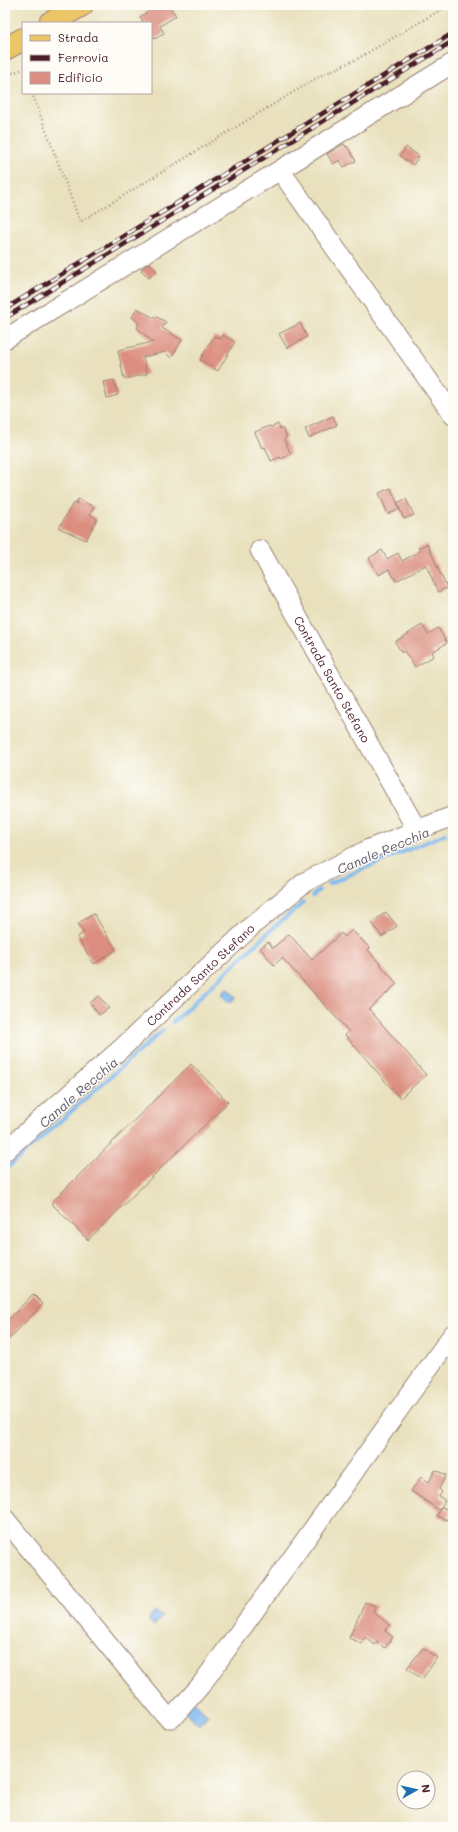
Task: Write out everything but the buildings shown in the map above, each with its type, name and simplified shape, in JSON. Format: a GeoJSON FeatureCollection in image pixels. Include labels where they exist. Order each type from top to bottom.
{"type":"FeatureCollection","features":[{"type":"Feature","properties":{"kind":"main road"},"geometry":{"type":"LineString","coordinates":[[52,22],[82,5]]}},
{"type":"Feature","properties":{"kind":"main road"},"geometry":{"type":"LineString","coordinates":[[5,49],[22,40]]}},
{"type":"Feature","properties":{"kind":"street"},"geometry":{"type":"LineString","coordinates":[[5,338],[453,63]]}},
{"type":"Feature","properties":{"kind":"street"},"geometry":{"type":"LineString","coordinates":[[280,170],[453,415]]}},
{"type":"Feature","properties":{"kind":"street","name":"Contrada Santo Stefano"},"geometry":{"type":"LineString","coordinates":[[260,550],[417,830]]}},
{"type":"Feature","properties":{"kind":"street","name":"Contrada Santo Stefano"},"geometry":{"type":"LineString","coordinates":[[5,1151],[124,1046],[254,924],[305,882],[369,849],[453,816]]}},
{"type":"Feature","properties":{"kind":"street"},"geometry":{"type":"LineString","coordinates":[[5,1519],[168,1718],[172,1718],[201,1685],[453,1334]]}},
{"type":"Feature","properties":{"kind":"path"},"geometry":{"type":"LineString","coordinates":[[32,94],[80,222],[320,76],[357,59],[449,5]]}},
{"type":"Feature","properties":{"kind":"path"},"geometry":{"type":"LineString","coordinates":[[5,76],[22,69]]}},
{"type":"Feature","properties":{"kind":"water"},"geometry":{"type":"Polygon","coordinates":[[[227,988],[236,997],[229,1003],[221,994],[227,988]]]}},
{"type":"Feature","properties":{"kind":"water"},"geometry":{"type":"Polygon","coordinates":[[[156,1611],[162,1617],[154,1626],[148,1620],[156,1611]]]}},
{"type":"Feature","properties":{"kind":"water"},"geometry":{"type":"Polygon","coordinates":[[[191,1699],[208,1715],[199,1725],[181,1708],[191,1699]]]}},
{"type":"Feature","properties":{"kind":"waterway","name":"Canale Recchia"},"geometry":{"type":"LineString","coordinates":[[328,884],[445,834]]}},
{"type":"Feature","properties":{"kind":"waterway","name":"Canale Recchia"},"geometry":{"type":"LineString","coordinates":[[313,896],[319,890]]}},
{"type":"Feature","properties":{"kind":"waterway","name":"Canale Recchia"},"geometry":{"type":"LineString","coordinates":[[173,1022],[273,928],[303,903]]}},
{"type":"Feature","properties":{"kind":"waterway","name":"Canale Recchia"},"geometry":{"type":"LineString","coordinates":[[5,1170],[163,1030]]}},
{"type":"Feature","properties":{"kind":"railway"},"geometry":{"type":"LineString","coordinates":[[5,309],[453,33]]}},
{"type":"Feature","properties":{"kind":"railway"},"geometry":{"type":"LineString","coordinates":[[5,318],[453,41]]}}]}
